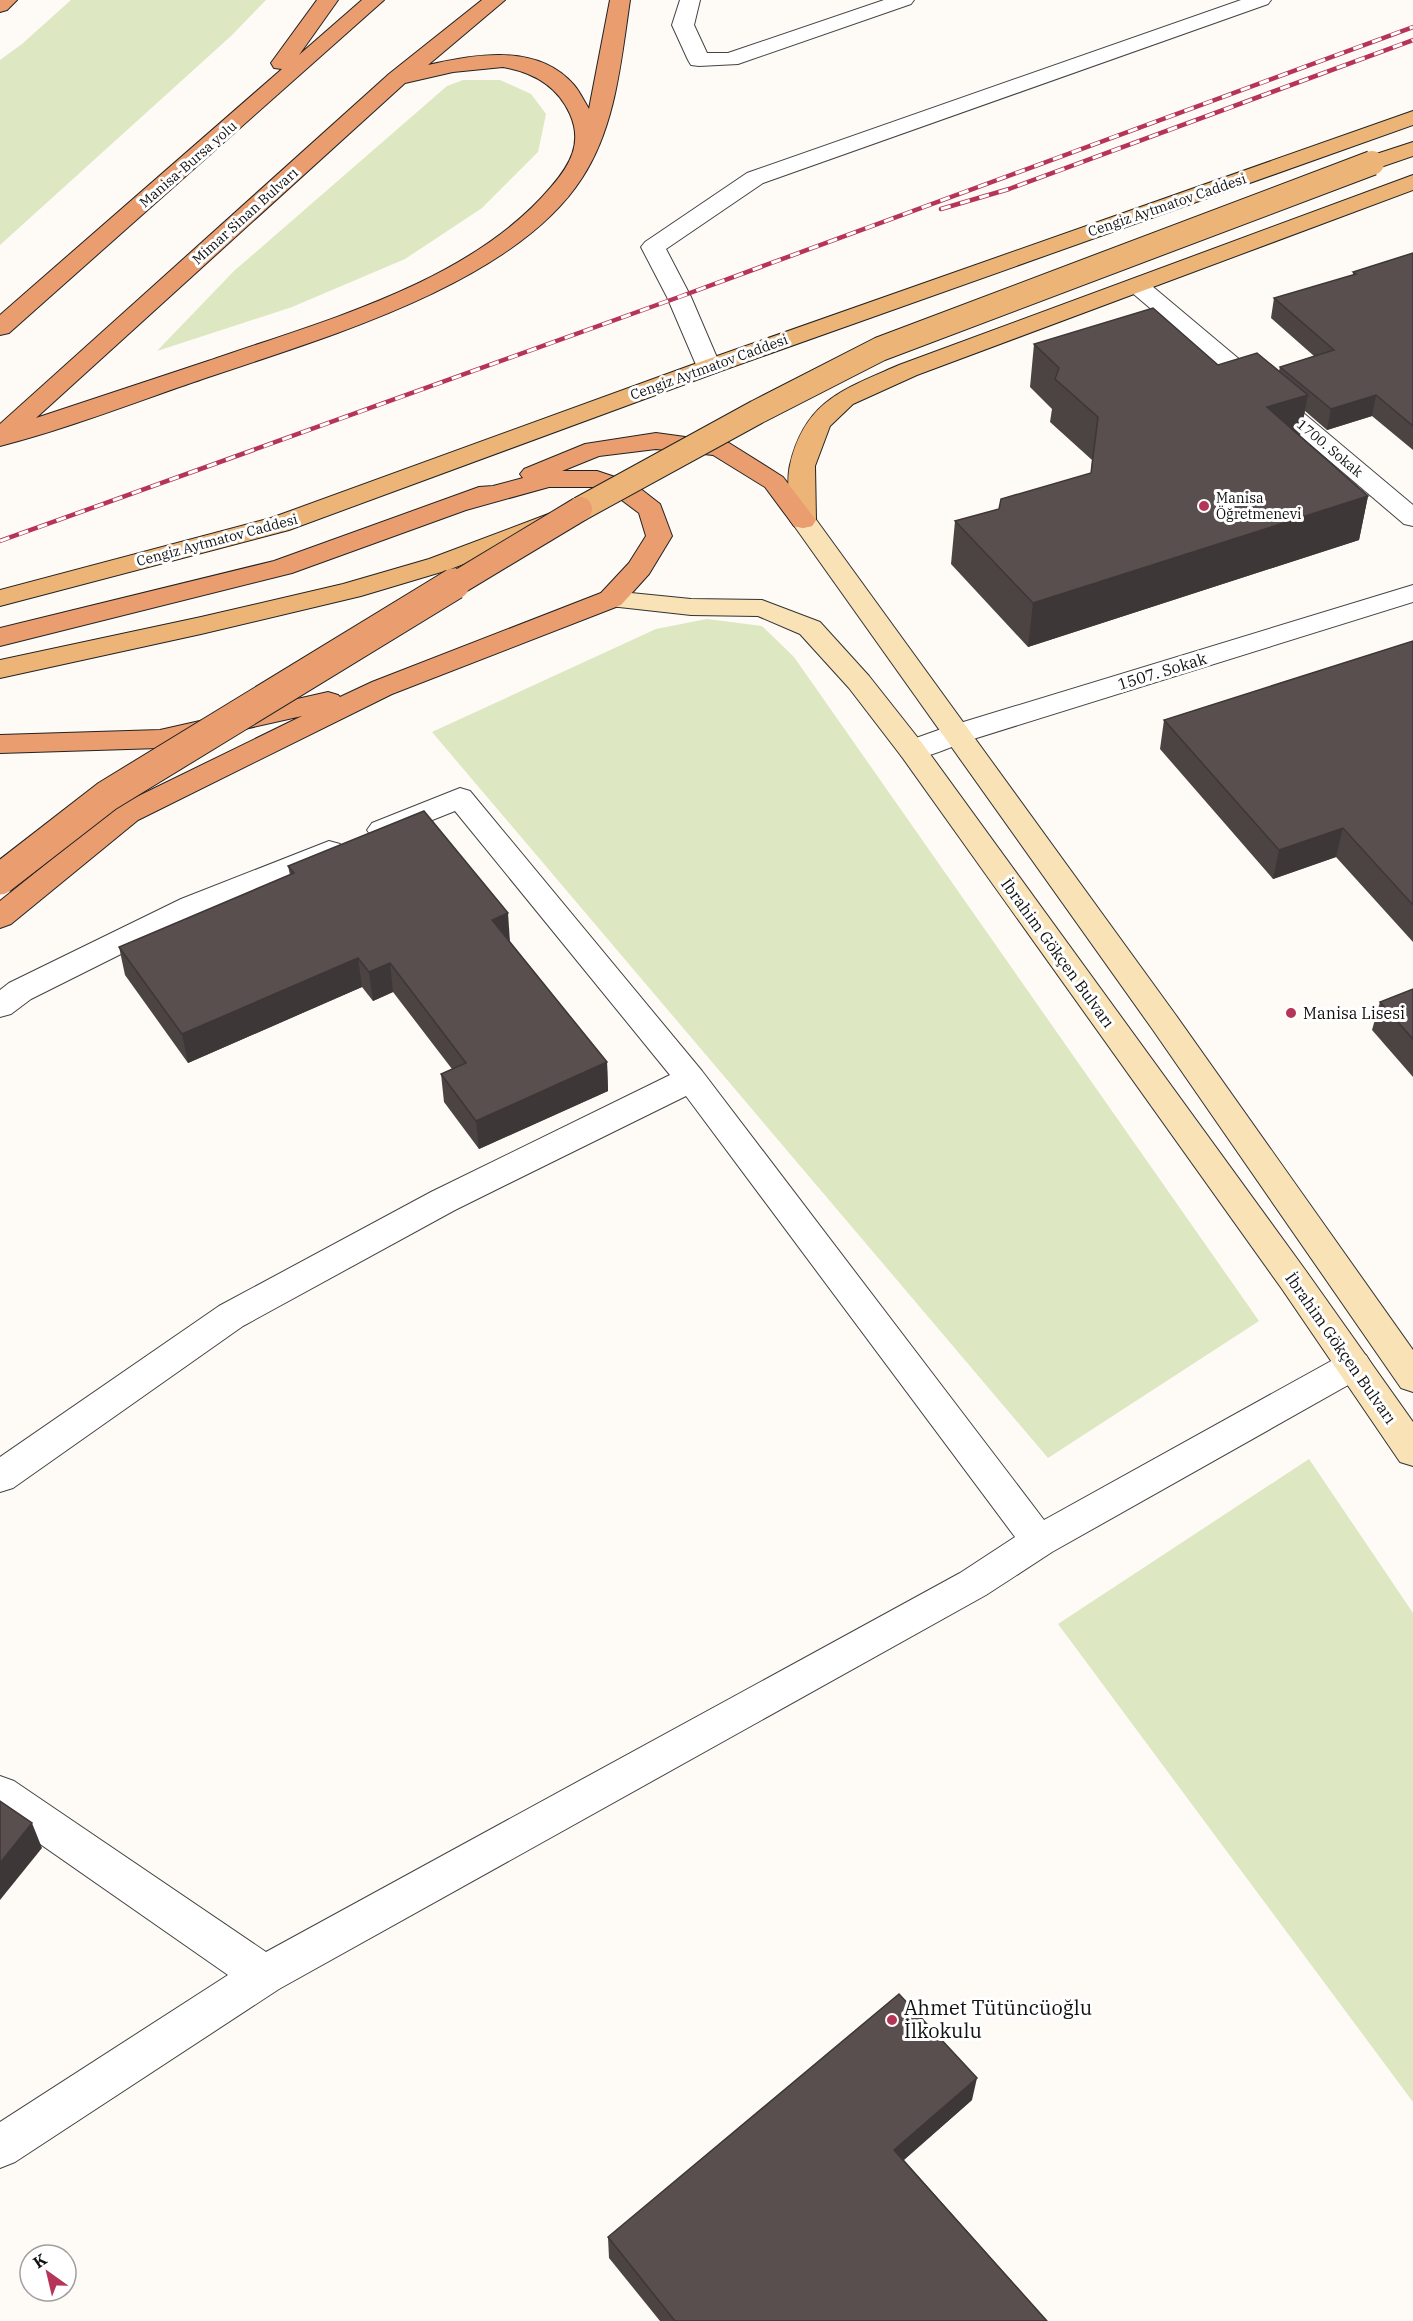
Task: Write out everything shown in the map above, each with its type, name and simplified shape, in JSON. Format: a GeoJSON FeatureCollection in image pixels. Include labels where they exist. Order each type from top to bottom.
{"type":"FeatureCollection","features":[{"type":"Feature","properties":{"kind":"highway"},"geometry":{"type":"LineString","coordinates":[[0,6],[7,0]]}},
{"type":"Feature","properties":{"kind":"highway"},"geometry":{"type":"LineString","coordinates":[[244,115],[328,0]]}},
{"type":"Feature","properties":{"kind":"highway","name":"Manisa-Bursa yolu"},"geometry":{"type":"LineString","coordinates":[[0,328],[374,0]]}},
{"type":"Feature","properties":{"kind":"highway","name":"Mimar Sinan Bulvarı"},"geometry":{"type":"LineString","coordinates":[[0,438],[397,79],[495,0]]}},
{"type":"Feature","properties":{"kind":"highway"},"geometry":{"type":"LineString","coordinates":[[0,438],[158,387],[357,316],[462,269],[499,248],[531,221],[571,178],[586,148],[606,88],[620,0]]}},
{"type":"Feature","properties":{"kind":"highway"},"geometry":{"type":"LineString","coordinates":[[397,79],[488,60],[522,62],[543,72],[563,86],[581,113],[586,148]]}},
{"type":"Feature","properties":{"kind":"highway"},"geometry":{"type":"LineString","coordinates":[[0,637],[283,567],[467,502],[594,449],[656,441],[720,448],[774,482],[803,520]]}},
{"type":"Feature","properties":{"kind":"highway"},"geometry":{"type":"LineString","coordinates":[[0,917],[128,813],[382,688],[611,599],[639,568],[659,536],[651,510],[624,489],[597,479],[548,479],[467,502]]}},
{"type":"Feature","properties":{"kind":"highway"},"geometry":{"type":"LineString","coordinates":[[0,879],[107,796],[362,639],[580,509]]}},
{"type":"Feature","properties":{"kind":"highway"},"geometry":{"type":"LineString","coordinates":[[0,744],[160,739],[382,688]]}},
{"type":"Feature","properties":{"kind":"main road","name":"Cengiz Aytmatov Caddesi"},"geometry":{"type":"LineString","coordinates":[[0,598],[280,524],[709,367],[1413,118]]}},
{"type":"Feature","properties":{"kind":"main road"},"geometry":{"type":"LineString","coordinates":[[0,669],[276,609],[402,576],[467,554],[580,509],[757,412],[880,349],[1413,148]]}},
{"type":"Feature","properties":{"kind":"main road"},"geometry":{"type":"LineString","coordinates":[[1413,182],[1138,286],[908,369],[844,399],[818,423],[802,466],[803,520],[1164,1022],[1413,1378]]}},
{"type":"Feature","properties":{"kind":"main road","name":"İbrahim Gökçen Bulvarı"},"geometry":{"type":"LineString","coordinates":[[611,599],[691,607],[762,608],[810,628],[859,682],[912,750],[1354,1365],[1413,1451]]}},
{"type":"Feature","properties":{"kind":"street"},"geometry":{"type":"LineString","coordinates":[[690,0],[683,25],[699,60],[730,59],[904,0]]}},
{"type":"Feature","properties":{"kind":"street"},"geometry":{"type":"LineString","coordinates":[[853,17],[869,0]]}},
{"type":"Feature","properties":{"kind":"street"},"geometry":{"type":"LineString","coordinates":[[709,367],[679,297],[653,247],[755,178],[1261,0]]}},
{"type":"Feature","properties":{"kind":"street","name":"1700. Sokak"},"geometry":{"type":"LineString","coordinates":[[1138,286],[1413,518]]}},
{"type":"Feature","properties":{"kind":"street","name":"1507. Sokak"},"geometry":{"type":"LineString","coordinates":[[912,750],[957,734],[1413,593]]}},
{"type":"Feature","properties":{"kind":"street"},"geometry":{"type":"LineString","coordinates":[[0,1006],[20,991],[192,906],[460,798],[691,1079],[1039,1541]]}},
{"type":"Feature","properties":{"kind":"street"},"geometry":{"type":"LineString","coordinates":[[0,1477],[231,1316],[443,1200],[691,1079]]}},
{"type":"Feature","properties":{"kind":"street"},"geometry":{"type":"LineString","coordinates":[[0,2147],[264,1975],[973,1584],[1039,1541],[1354,1365]]}},
{"type":"Feature","properties":{"kind":"street"},"geometry":{"type":"LineString","coordinates":[[0,1794],[264,1975]]}},
{"type":"Feature","properties":{"kind":"green space"},"geometry":{"type":"Polygon","coordinates":[[[71,0],[266,0],[231,36],[0,245],[0,60],[22,44],[71,0]]]}},
{"type":"Feature","properties":{"kind":"green space"},"geometry":{"type":"Polygon","coordinates":[[[463,80],[500,80],[531,94],[546,114],[538,152],[482,208],[405,259],[292,307],[157,351],[234,271],[447,86],[463,80]]]}},
{"type":"Feature","properties":{"kind":"green space"},"geometry":{"type":"Polygon","coordinates":[[[707,619],[762,626],[794,657],[1259,1321],[1048,1458],[432,732],[656,629],[707,619]]]}},
{"type":"Feature","properties":{"kind":"green space"},"geometry":{"type":"Polygon","coordinates":[[[1309,1459],[1413,1613],[1413,2102],[1058,1624],[1309,1459]]]}},
{"type":"Feature","properties":{"kind":"building"},"geometry":{"type":"Polygon","coordinates":[[[1413,253],[1413,426],[1376,395],[1331,409],[1280,367],[1334,350],[1274,298],[1356,274],[1353,272],[1413,253]]]}},
{"type":"Feature","properties":{"kind":"building","name":"Manisa Öğretmenevi"},"geometry":{"type":"Polygon","coordinates":[[[1153,308],[1218,365],[1257,353],[1308,395],[1267,407],[1368,496],[1033,603],[955,521],[999,509],[1001,499],[1091,473],[1098,417],[1055,379],[1059,368],[1034,344],[1153,308]]]}},
{"type":"Feature","properties":{"kind":"building"},"geometry":{"type":"Polygon","coordinates":[[[1413,641],[1413,905],[1343,828],[1279,850],[1164,720],[1413,641]]]}},
{"type":"Feature","properties":{"kind":"building"},"geometry":{"type":"Polygon","coordinates":[[[424,811],[508,913],[492,920],[607,1062],[476,1121],[441,1074],[466,1063],[390,963],[369,972],[358,958],[182,1034],[119,947],[294,873],[288,866],[424,811]]]}},
{"type":"Feature","properties":{"kind":"building"},"geometry":{"type":"Polygon","coordinates":[[[1413,989],[1413,1039],[1380,1002],[1413,989]]]}},
{"type":"Feature","properties":{"kind":"building"},"geometry":{"type":"Polygon","coordinates":[[[0,1801],[32,1823],[0,1863],[0,1801]]]}},
{"type":"Feature","properties":{"kind":"building","name":"Ahmet Tütüncüoğlu İlkokulu"},"geometry":{"type":"Polygon","coordinates":[[[899,1994],[977,2078],[894,2150],[1047,2321],[675,2321],[608,2237],[899,1994]]]}},
{"type":"Feature","properties":{"kind":"railway"},"geometry":{"type":"LineString","coordinates":[[0,541],[679,297],[1413,27]]}},
{"type":"Feature","properties":{"kind":"railway"},"geometry":{"type":"LineString","coordinates":[[941,209],[1009,189],[1413,40]]}},
{"type":"Feature","properties":{"kind":"place","name":"Manisa Öğretmenevi"},"geometry":{"type":"Point","coordinates":[1204,506]}},
{"type":"Feature","properties":{"kind":"place","name":"Manisa Lisesi"},"geometry":{"type":"Point","coordinates":[1291,1013]}},
{"type":"Feature","properties":{"kind":"place","name":"Ahmet Tütüncüoğlu İlkokulu"},"geometry":{"type":"Point","coordinates":[892,2020]}}]}
